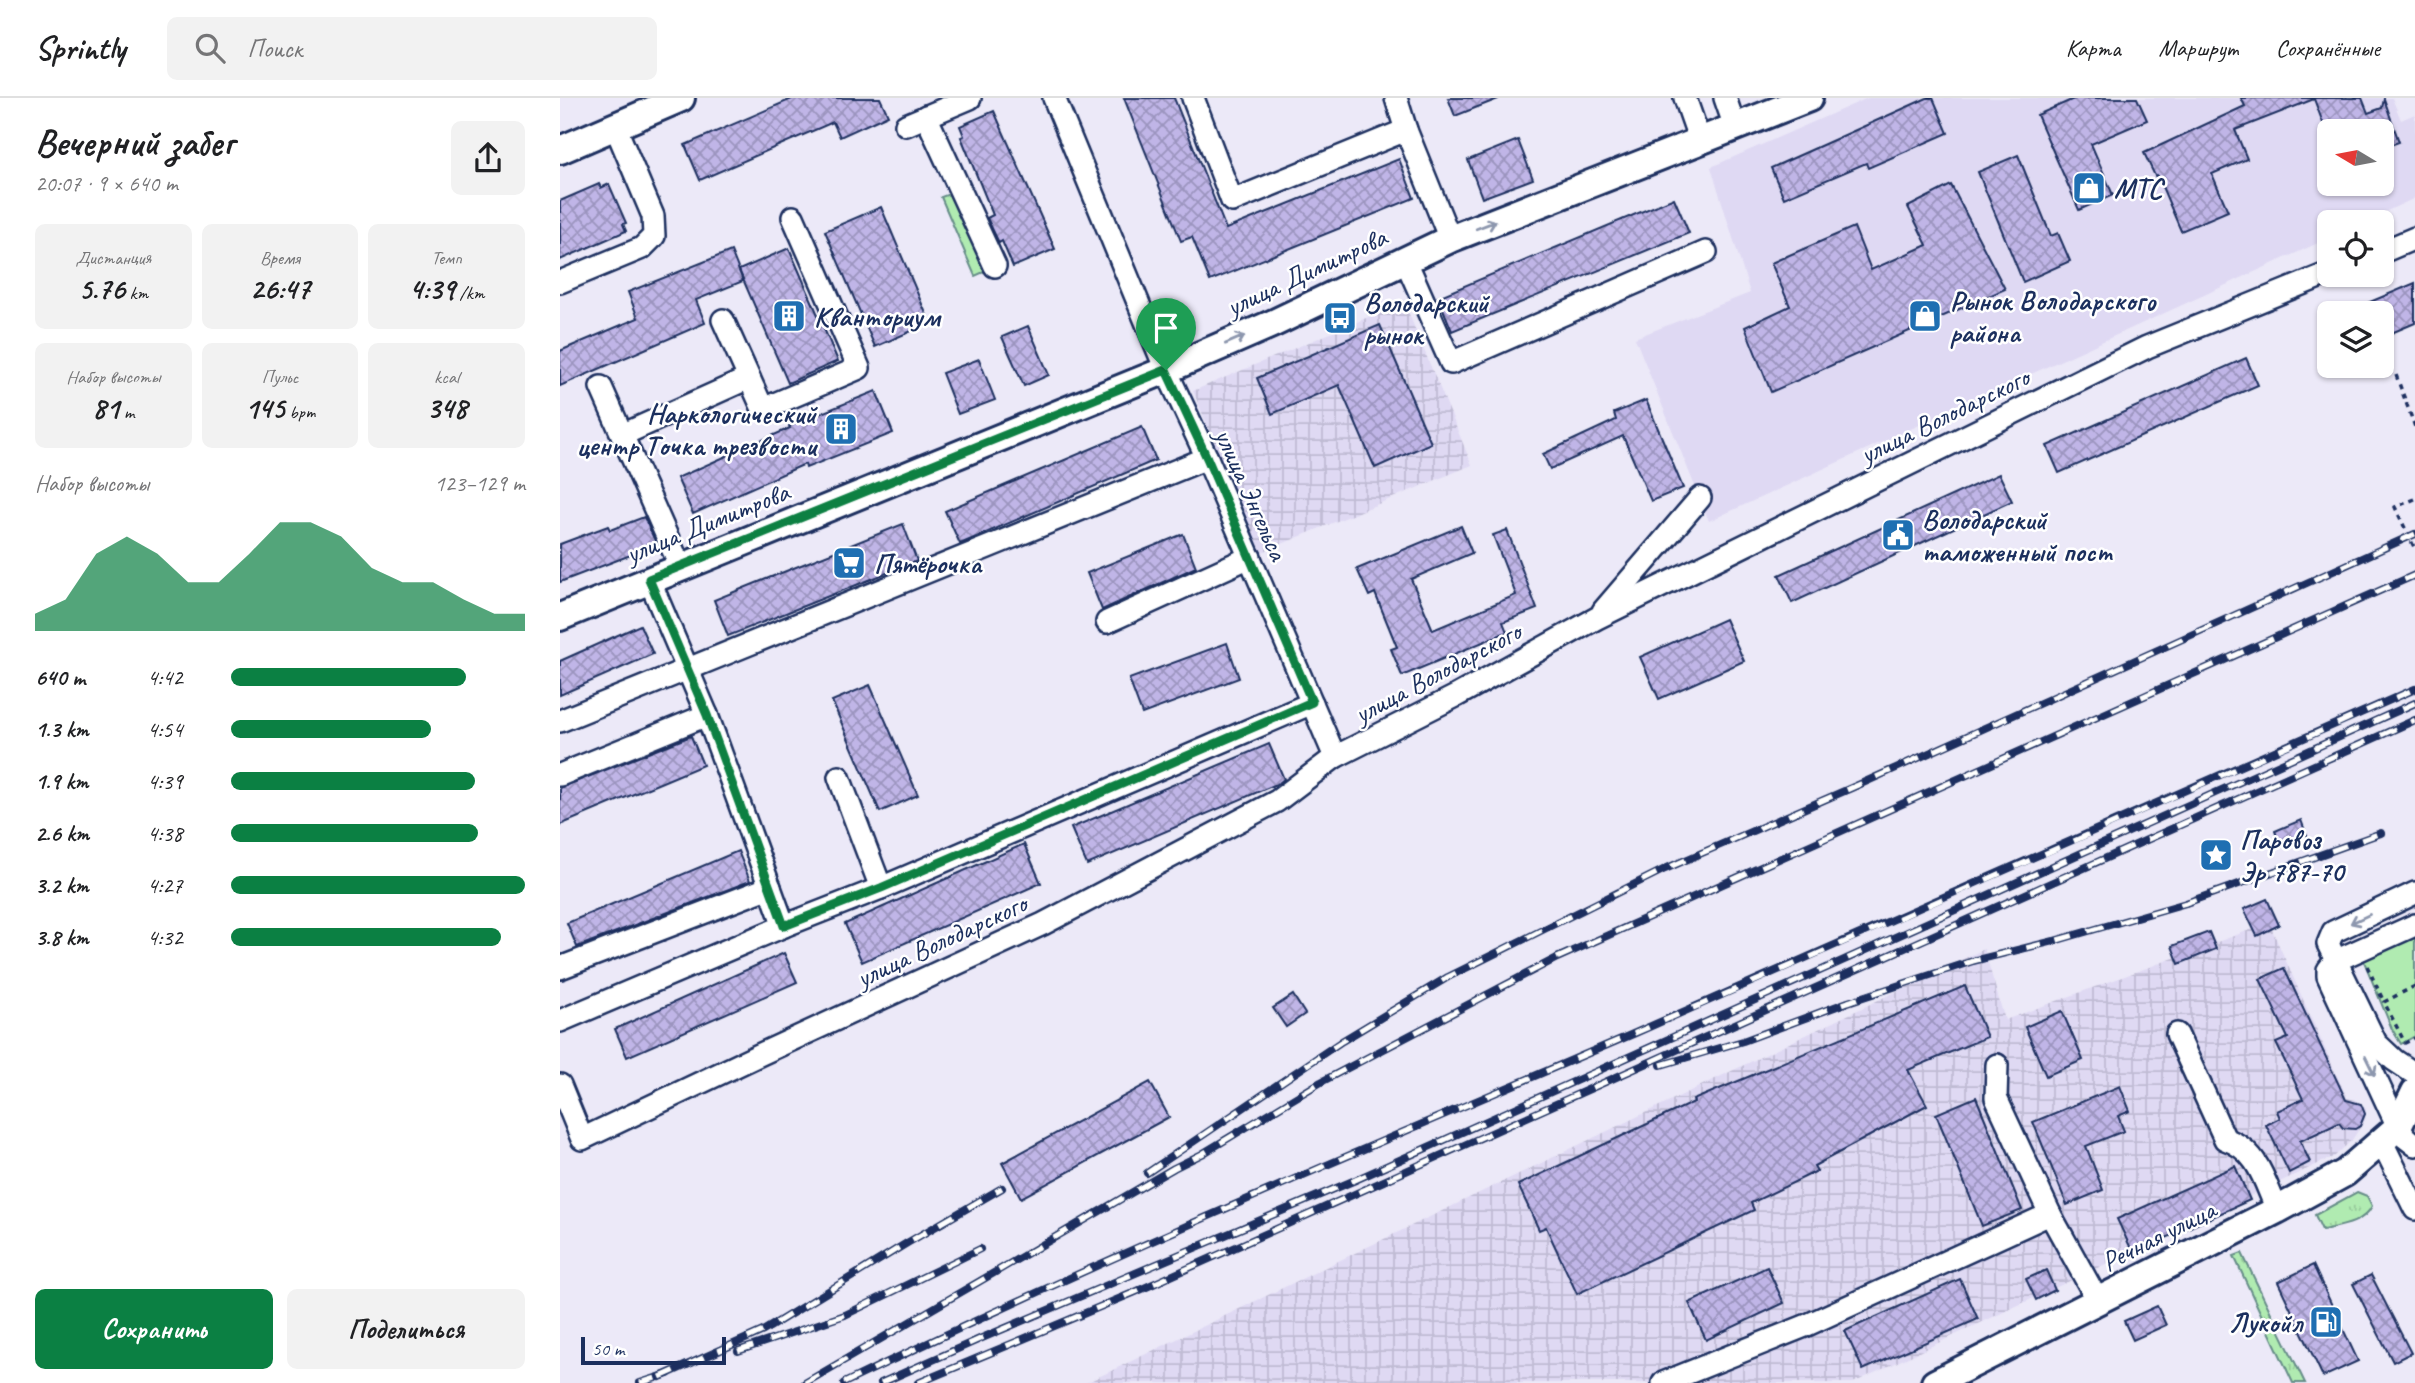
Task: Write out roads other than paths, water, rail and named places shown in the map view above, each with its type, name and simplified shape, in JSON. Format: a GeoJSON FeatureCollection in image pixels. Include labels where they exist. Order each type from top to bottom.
{"type":"FeatureCollection","features":[{"type":"Feature","properties":{"kind":"main road"},"geometry":{"type":"LineString","coordinates":[[560,150],[681,98]]}},
{"type":"Feature","properties":{"kind":"main road","name":"улица Димитрова"},"geometry":{"type":"LineString","coordinates":[[560,617],[1166,370],[1275,323],[1450,239],[1809,98]]}},
{"type":"Feature","properties":{"kind":"main road","name":"Речная улица"},"geometry":{"type":"LineString","coordinates":[[1935,1383],[2345,1173],[2403,1134],[2415,1092]]}},
{"type":"Feature","properties":{"kind":"street"},"geometry":{"type":"LineString","coordinates":[[906,125],[970,98]]}},
{"type":"Feature","properties":{"kind":"street","name":"улица Энгельса"},"geometry":{"type":"LineString","coordinates":[[1054,98],[1166,370],[1207,458],[1335,757]]}},
{"type":"Feature","properties":{"kind":"street"},"geometry":{"type":"LineString","coordinates":[[1193,98],[1232,201],[1406,130]]}},
{"type":"Feature","properties":{"kind":"street"},"geometry":{"type":"LineString","coordinates":[[1396,98],[1406,130],[1450,239]]}},
{"type":"Feature","properties":{"kind":"street"},"geometry":{"type":"LineString","coordinates":[[1685,98],[1700,141]]}},
{"type":"Feature","properties":{"kind":"street"},"geometry":{"type":"LineString","coordinates":[[1725,98],[1735,127]]}},
{"type":"Feature","properties":{"kind":"street"},"geometry":{"type":"LineString","coordinates":[[926,116],[995,266]]}},
{"type":"Feature","properties":{"kind":"street"},"geometry":{"type":"LineString","coordinates":[[560,282],[642,248],[653,236],[653,216],[615,126]]}},
{"type":"Feature","properties":{"kind":"street"},"geometry":{"type":"LineString","coordinates":[[723,320],[763,409],[859,368],[793,217]]}},
{"type":"Feature","properties":{"kind":"street"},"geometry":{"type":"LineString","coordinates":[[2394,246],[2415,238]]}},
{"type":"Feature","properties":{"kind":"street"},"geometry":{"type":"LineString","coordinates":[[1405,259],[1451,363],[1706,252]]}},
{"type":"Feature","properties":{"kind":"street","name":"улица Володарского"},"geometry":{"type":"LineString","coordinates":[[560,1085],[582,1139],[1042,924],[1277,801],[1335,757],[1455,696],[1597,618],[2147,347],[2317,278]]}},
{"type":"Feature","properties":{"kind":"street"},"geometry":{"type":"LineString","coordinates":[[622,435],[749,378]]}},
{"type":"Feature","properties":{"kind":"street"},"geometry":{"type":"LineString","coordinates":[[601,387],[680,566]]}},
{"type":"Feature","properties":{"kind":"street"},"geometry":{"type":"LineString","coordinates":[[560,721],[1207,458]]}},
{"type":"Feature","properties":{"kind":"street"},"geometry":{"type":"LineString","coordinates":[[1597,618],[1700,498]]}},
{"type":"Feature","properties":{"kind":"street"},"geometry":{"type":"LineString","coordinates":[[1107,622],[1250,557]]}},
{"type":"Feature","properties":{"kind":"street"},"geometry":{"type":"LineString","coordinates":[[649,579],[707,715],[784,926]]}},
{"type":"Feature","properties":{"kind":"street"},"geometry":{"type":"LineString","coordinates":[[560,1021],[881,888],[1312,702]]}},
{"type":"Feature","properties":{"kind":"street"},"geometry":{"type":"LineString","coordinates":[[560,775],[707,715]]}},
{"type":"Feature","properties":{"kind":"street"},"geometry":{"type":"LineString","coordinates":[[839,777],[881,888]]}},
{"type":"Feature","properties":{"kind":"street"},"geometry":{"type":"LineString","coordinates":[[560,968],[770,887]]}},
{"type":"Feature","properties":{"kind":"street"},"geometry":{"type":"LineString","coordinates":[[2415,893],[2333,932],[2329,944],[2379,1048],[2415,1074]]}},
{"type":"Feature","properties":{"kind":"street"},"geometry":{"type":"LineString","coordinates":[[2415,925],[2335,961],[2328,970],[2328,981],[2403,1134],[2415,1209]]}},
{"type":"Feature","properties":{"kind":"street"},"geometry":{"type":"LineString","coordinates":[[2177,1034],[2225,1139],[2239,1143],[2252,1155],[2277,1210]]}},
{"type":"Feature","properties":{"kind":"street"},"geometry":{"type":"LineString","coordinates":[[1997,1065],[1996,1098],[2050,1214],[2098,1301]]}},
{"type":"Feature","properties":{"kind":"street"},"geometry":{"type":"LineString","coordinates":[[1663,1383],[1805,1326],[2050,1214]]}},
{"type":"Feature","properties":{"kind":"railway"},"geometry":{"type":"LineString","coordinates":[[1147,1173],[1342,1041],[1448,977],[1665,869],[1865,782],[2415,534]]}},
{"type":"Feature","properties":{"kind":"railway"},"geometry":{"type":"LineString","coordinates":[[805,1383],[1202,1154],[1321,1082],[1557,958],[2415,575]]}},
{"type":"Feature","properties":{"kind":"railway"},"geometry":{"type":"LineString","coordinates":[[844,1383],[1138,1247],[1829,949],[2415,689]]}},
{"type":"Feature","properties":{"kind":"railway"},"geometry":{"type":"LineString","coordinates":[[881,1383],[1353,1181],[2415,703]]}},
{"type":"Feature","properties":{"kind":"railway"},"geometry":{"type":"LineString","coordinates":[[918,1383],[1133,1293],[2415,720]]}},
{"type":"Feature","properties":{"kind":"railway"},"geometry":{"type":"LineString","coordinates":[[1661,1065],[1743,1041],[1848,1002],[1973,961],[2186,903],[2381,833]]}},
{"type":"Feature","properties":{"kind":"railway"},"geometry":{"type":"LineString","coordinates":[[660,1377],[763,1331],[1002,1188]]}},
{"type":"Feature","properties":{"kind":"railway"},"geometry":{"type":"LineString","coordinates":[[738,1351],[845,1315],[980,1249]]}},
{"type":"Feature","properties":{"kind":"railway"},"geometry":{"type":"LineString","coordinates":[[640,1383],[668,1374]]}},
{"type":"Feature","properties":{"kind":"place","name":"МТС"},"geometry":{"type":"Point","coordinates":[2089,188]}},
{"type":"Feature","properties":{"kind":"place","name":"Кванториум"},"geometry":{"type":"Point","coordinates":[789,316]}},
{"type":"Feature","properties":{"kind":"place","name":"Рынок Володарского района"},"geometry":{"type":"Point","coordinates":[1925,316]}},
{"type":"Feature","properties":{"kind":"place","name":"Володарский рынок"},"geometry":{"type":"Point","coordinates":[1340,318]}},
{"type":"Feature","properties":{"kind":"place","name":"Наркологический центр Точка трезвости"},"geometry":{"type":"Point","coordinates":[841,429]}},
{"type":"Feature","properties":{"kind":"place","name":"Володарский таможенный пост"},"geometry":{"type":"Point","coordinates":[1898,535]}},
{"type":"Feature","properties":{"kind":"place","name":"Пятёрочка"},"geometry":{"type":"Point","coordinates":[849,563]}},
{"type":"Feature","properties":{"kind":"place","name":"Паровоз Эр 787-70"},"geometry":{"type":"Point","coordinates":[2216,855]}},
{"type":"Feature","properties":{"kind":"place","name":"Лукойл"},"geometry":{"type":"Point","coordinates":[2326,1322]}}]}
